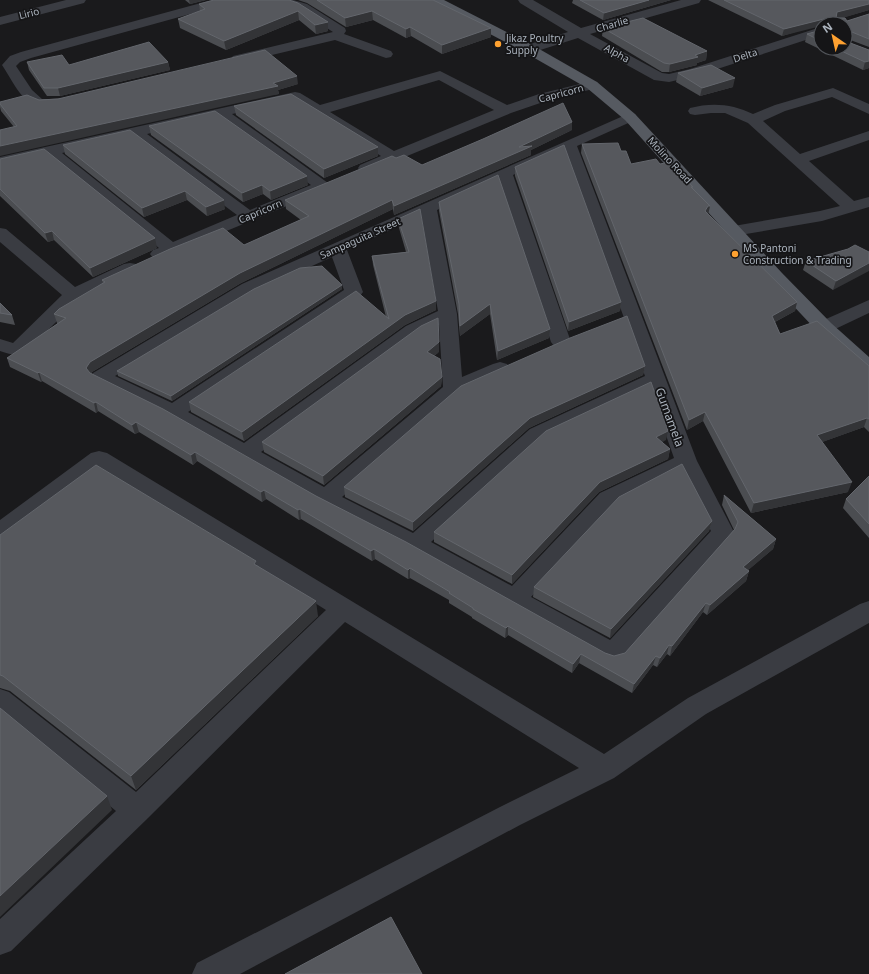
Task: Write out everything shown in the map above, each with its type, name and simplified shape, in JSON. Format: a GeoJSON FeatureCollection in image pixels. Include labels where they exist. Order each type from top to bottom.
{"type":"FeatureCollection","features":[{"type":"Feature","properties":{"kind":"main road","name":"Molino Road"},"geometry":{"type":"LineString","coordinates":[[435,0],[529,49],[592,85],[630,117],[776,277],[824,327],[869,367]]}},
{"type":"Feature","properties":{"kind":"street","name":"Lirio"},"geometry":{"type":"LineString","coordinates":[[0,21],[80,0]]}},
{"type":"Feature","properties":{"kind":"street"},"geometry":{"type":"LineString","coordinates":[[69,99],[46,104],[39,103],[27,92],[9,65],[16,59],[26,55],[226,0]]}},
{"type":"Feature","properties":{"kind":"street"},"geometry":{"type":"LineString","coordinates":[[280,0],[303,7],[340,31],[336,36]]}},
{"type":"Feature","properties":{"kind":"street","name":"Alpha"},"geometry":{"type":"LineString","coordinates":[[524,0],[579,33],[659,77],[669,78]]}},
{"type":"Feature","properties":{"kind":"street","name":"Charlie"},"geometry":{"type":"LineString","coordinates":[[529,49],[695,0]]}},
{"type":"Feature","properties":{"kind":"street","name":"Delta"},"geometry":{"type":"LineString","coordinates":[[669,78],[694,72],[813,34]]}},
{"type":"Feature","properties":{"kind":"street"},"geometry":{"type":"LineString","coordinates":[[228,62],[336,36],[386,54]]}},
{"type":"Feature","properties":{"kind":"street"},"geometry":{"type":"LineString","coordinates":[[320,110],[440,75],[506,110]]}},
{"type":"Feature","properties":{"kind":"street","name":"Capricorn"},"geometry":{"type":"LineString","coordinates":[[8,348],[73,295],[171,249],[506,110],[544,97],[592,85]]}},
{"type":"Feature","properties":{"kind":"street"},"geometry":{"type":"LineString","coordinates":[[753,120],[780,108],[833,92],[869,110]]}},
{"type":"Feature","properties":{"kind":"street"},"geometry":{"type":"LineString","coordinates":[[0,162],[295,96],[394,157]]}},
{"type":"Feature","properties":{"kind":"street"},"geometry":{"type":"LineString","coordinates":[[695,111],[707,108],[725,108],[736,111],[753,120],[852,208]]}},
{"type":"Feature","properties":{"kind":"street"},"geometry":{"type":"LineString","coordinates":[[219,112],[336,180]]}},
{"type":"Feature","properties":{"kind":"street","name":"Sampaguita Street"},"geometry":{"type":"LineString","coordinates":[[173,412],[100,377],[248,288],[630,117]]}},
{"type":"Feature","properties":{"kind":"street"},"geometry":{"type":"LineString","coordinates":[[135,132],[248,216]]}},
{"type":"Feature","properties":{"kind":"street"},"geometry":{"type":"LineString","coordinates":[[798,160],[869,135]]}},
{"type":"Feature","properties":{"kind":"street","name":"Gumamela"},"geometry":{"type":"LineString","coordinates":[[514,600],[613,654],[723,532],[686,461],[656,379],[624,317],[569,144]]}},
{"type":"Feature","properties":{"kind":"street"},"geometry":{"type":"LineString","coordinates":[[50,151],[171,249]]}},
{"type":"Feature","properties":{"kind":"street"},"geometry":{"type":"LineString","coordinates":[[504,173],[561,342]]}},
{"type":"Feature","properties":{"kind":"street"},"geometry":{"type":"LineString","coordinates":[[734,230],[822,216],[869,202]]}},
{"type":"Feature","properties":{"kind":"street"},"geometry":{"type":"LineString","coordinates":[[428,207],[448,314],[453,389]]}},
{"type":"Feature","properties":{"kind":"street"},"geometry":{"type":"LineString","coordinates":[[0,233],[73,295]]}},
{"type":"Feature","properties":{"kind":"street"},"geometry":{"type":"LineString","coordinates":[[337,248],[354,292],[173,412],[326,498],[415,544],[514,600],[608,499],[686,461]]}},
{"type":"Feature","properties":{"kind":"street"},"geometry":{"type":"LineString","coordinates":[[824,327],[869,306]]}},
{"type":"Feature","properties":{"kind":"street"},"geometry":{"type":"LineString","coordinates":[[246,452],[413,330],[448,314]]}},
{"type":"Feature","properties":{"kind":"street"},"geometry":{"type":"LineString","coordinates":[[326,498],[453,389],[518,361]]}},
{"type":"Feature","properties":{"kind":"street"},"geometry":{"type":"LineString","coordinates":[[415,544],[536,434],[656,379]]}},
{"type":"Feature","properties":{"kind":"street"},"geometry":{"type":"LineString","coordinates":[[0,532],[99,458],[604,769]]}},
{"type":"Feature","properties":{"kind":"street"},"geometry":{"type":"LineString","coordinates":[[0,940],[137,810],[343,608]]}},
{"type":"Feature","properties":{"kind":"street"},"geometry":{"type":"LineString","coordinates":[[208,974],[604,769],[697,706],[869,611]]}},
{"type":"Feature","properties":{"kind":"street"},"geometry":{"type":"LineString","coordinates":[[0,700],[137,810]]}},
{"type":"Feature","properties":{"kind":"building"},"geometry":{"type":"Polygon","coordinates":[[[214,0],[289,0],[298,3],[328,22],[315,25],[298,11],[224,41],[178,19],[205,9],[199,4],[214,0]]]}},
{"type":"Feature","properties":{"kind":"building"},"geometry":{"type":"Polygon","coordinates":[[[317,0],[433,0],[491,28],[442,45],[410,27],[406,29],[372,11],[345,18],[317,0]]]}},
{"type":"Feature","properties":{"kind":"building"},"geometry":{"type":"Polygon","coordinates":[[[580,0],[649,0],[604,13],[580,0]]]}},
{"type":"Feature","properties":{"kind":"building"},"geometry":{"type":"Polygon","coordinates":[[[724,0],[869,0],[869,4],[837,12],[836,16],[813,16],[813,22],[784,29],[724,0]]]}},
{"type":"Feature","properties":{"kind":"building"},"geometry":{"type":"Polygon","coordinates":[[[869,14],[869,39],[853,32],[853,19],[869,14]]]}},
{"type":"Feature","properties":{"kind":"building"},"geometry":{"type":"Polygon","coordinates":[[[643,18],[707,51],[695,55],[698,57],[670,64],[664,63],[603,28],[643,18]]]}},
{"type":"Feature","properties":{"kind":"building"},"geometry":{"type":"Polygon","coordinates":[[[813,32],[813,37],[807,34],[813,32]]]}},
{"type":"Feature","properties":{"kind":"building"},"geometry":{"type":"Polygon","coordinates":[[[149,42],[168,62],[58,88],[44,88],[27,62],[62,55],[69,65],[149,42]]]}},
{"type":"Feature","properties":{"kind":"building"},"geometry":{"type":"Polygon","coordinates":[[[853,44],[869,50],[869,61],[865,62],[852,56],[853,44]]]}},
{"type":"Feature","properties":{"kind":"building"},"geometry":{"type":"Polygon","coordinates":[[[265,50],[297,76],[273,83],[278,86],[0,146],[0,130],[17,126],[0,102],[27,95],[39,100],[58,99],[265,50]]]}},
{"type":"Feature","properties":{"kind":"building"},"geometry":{"type":"Polygon","coordinates":[[[711,65],[735,78],[702,88],[678,73],[711,65]]]}},
{"type":"Feature","properties":{"kind":"building"},"geometry":{"type":"Polygon","coordinates":[[[291,94],[378,147],[324,169],[234,106],[291,94]]]}},
{"type":"Feature","properties":{"kind":"building"},"geometry":{"type":"Polygon","coordinates":[[[563,103],[572,122],[519,147],[532,146],[394,206],[392,200],[240,273],[90,362],[86,368],[90,373],[163,409],[316,496],[406,542],[605,653],[614,656],[625,653],[735,529],[738,522],[724,495],[776,539],[743,567],[749,571],[710,605],[706,603],[672,646],[669,645],[660,658],[656,656],[634,684],[581,654],[573,664],[508,626],[506,628],[473,609],[449,593],[450,592],[410,568],[408,570],[374,549],[371,551],[300,509],[298,510],[264,490],[261,492],[195,452],[191,455],[136,422],[132,425],[96,402],[94,403],[39,372],[38,373],[7,358],[66,318],[54,314],[59,309],[105,282],[102,280],[170,249],[223,228],[244,245],[309,216],[285,200],[392,156],[396,158],[404,155],[422,165],[563,103]]]}},
{"type":"Feature","properties":{"kind":"building"},"geometry":{"type":"Polygon","coordinates":[[[215,111],[307,176],[270,191],[262,185],[242,193],[149,126],[215,111]]]}},
{"type":"Feature","properties":{"kind":"building"},"geometry":{"type":"Polygon","coordinates":[[[130,130],[224,200],[206,207],[185,191],[142,208],[63,145],[130,130]]]}},
{"type":"Feature","properties":{"kind":"building"},"geometry":{"type":"Polygon","coordinates":[[[618,143],[621,151],[626,151],[631,164],[656,159],[660,164],[670,162],[693,187],[691,187],[710,206],[708,206],[705,211],[797,302],[772,316],[780,334],[817,321],[869,366],[869,419],[867,418],[817,435],[852,482],[754,503],[705,412],[689,420],[582,144],[618,143]]]}},
{"type":"Feature","properties":{"kind":"building"},"geometry":{"type":"Polygon","coordinates":[[[564,145],[621,302],[569,322],[515,167],[564,145]]]}},
{"type":"Feature","properties":{"kind":"building"},"geometry":{"type":"Polygon","coordinates":[[[44,149],[155,238],[90,268],[52,231],[45,233],[0,189],[0,159],[44,149]]]}},
{"type":"Feature","properties":{"kind":"building"},"geometry":{"type":"Polygon","coordinates":[[[498,175],[550,329],[498,351],[490,304],[460,326],[459,304],[439,202],[498,175]]]}},
{"type":"Feature","properties":{"kind":"building"},"geometry":{"type":"Polygon","coordinates":[[[420,209],[436,301],[405,315],[242,432],[189,402],[356,291],[389,319],[372,256],[409,252],[398,219],[420,209]]]}},
{"type":"Feature","properties":{"kind":"building"},"geometry":{"type":"Polygon","coordinates":[[[855,245],[869,252],[869,263],[836,281],[806,261],[848,249],[855,245]]]}},
{"type":"Feature","properties":{"kind":"building"},"geometry":{"type":"Polygon","coordinates":[[[322,266],[342,285],[171,396],[117,371],[254,289],[300,268],[322,266]]]}},
{"type":"Feature","properties":{"kind":"building"},"geometry":{"type":"Polygon","coordinates":[[[0,303],[12,315],[0,313],[0,303]]]}},
{"type":"Feature","properties":{"kind":"building"},"geometry":{"type":"Polygon","coordinates":[[[627,316],[645,366],[530,418],[413,522],[344,487],[461,386],[570,338],[627,316]]]}},
{"type":"Feature","properties":{"kind":"building"},"geometry":{"type":"Polygon","coordinates":[[[438,318],[439,342],[427,352],[440,359],[442,377],[323,476],[262,442],[421,326],[438,318]]]}},
{"type":"Feature","properties":{"kind":"building"},"geometry":{"type":"Polygon","coordinates":[[[651,382],[668,431],[656,437],[670,449],[600,482],[512,575],[434,532],[546,431],[651,382]]]}},
{"type":"Feature","properties":{"kind":"building"},"geometry":{"type":"Polygon","coordinates":[[[682,464],[712,521],[611,629],[534,587],[619,497],[682,464]]]}},
{"type":"Feature","properties":{"kind":"building"},"geometry":{"type":"Polygon","coordinates":[[[96,465],[256,561],[254,564],[316,601],[131,776],[0,675],[0,535],[96,465]]]}},
{"type":"Feature","properties":{"kind":"building"},"geometry":{"type":"Polygon","coordinates":[[[869,476],[869,524],[846,499],[869,476]]]}},
{"type":"Feature","properties":{"kind":"building"},"geometry":{"type":"Polygon","coordinates":[[[0,708],[107,796],[0,896],[0,708]]]}},
{"type":"Feature","properties":{"kind":"building"},"geometry":{"type":"Polygon","coordinates":[[[391,917],[422,974],[285,974],[391,917]]]}},
{"type":"Feature","properties":{"kind":"place","name":"Jikaz Poultry Supply"},"geometry":{"type":"Point","coordinates":[498,44]}},
{"type":"Feature","properties":{"kind":"place","name":"MS Pantoni Construction & Trading"},"geometry":{"type":"Point","coordinates":[735,254]}}]}
